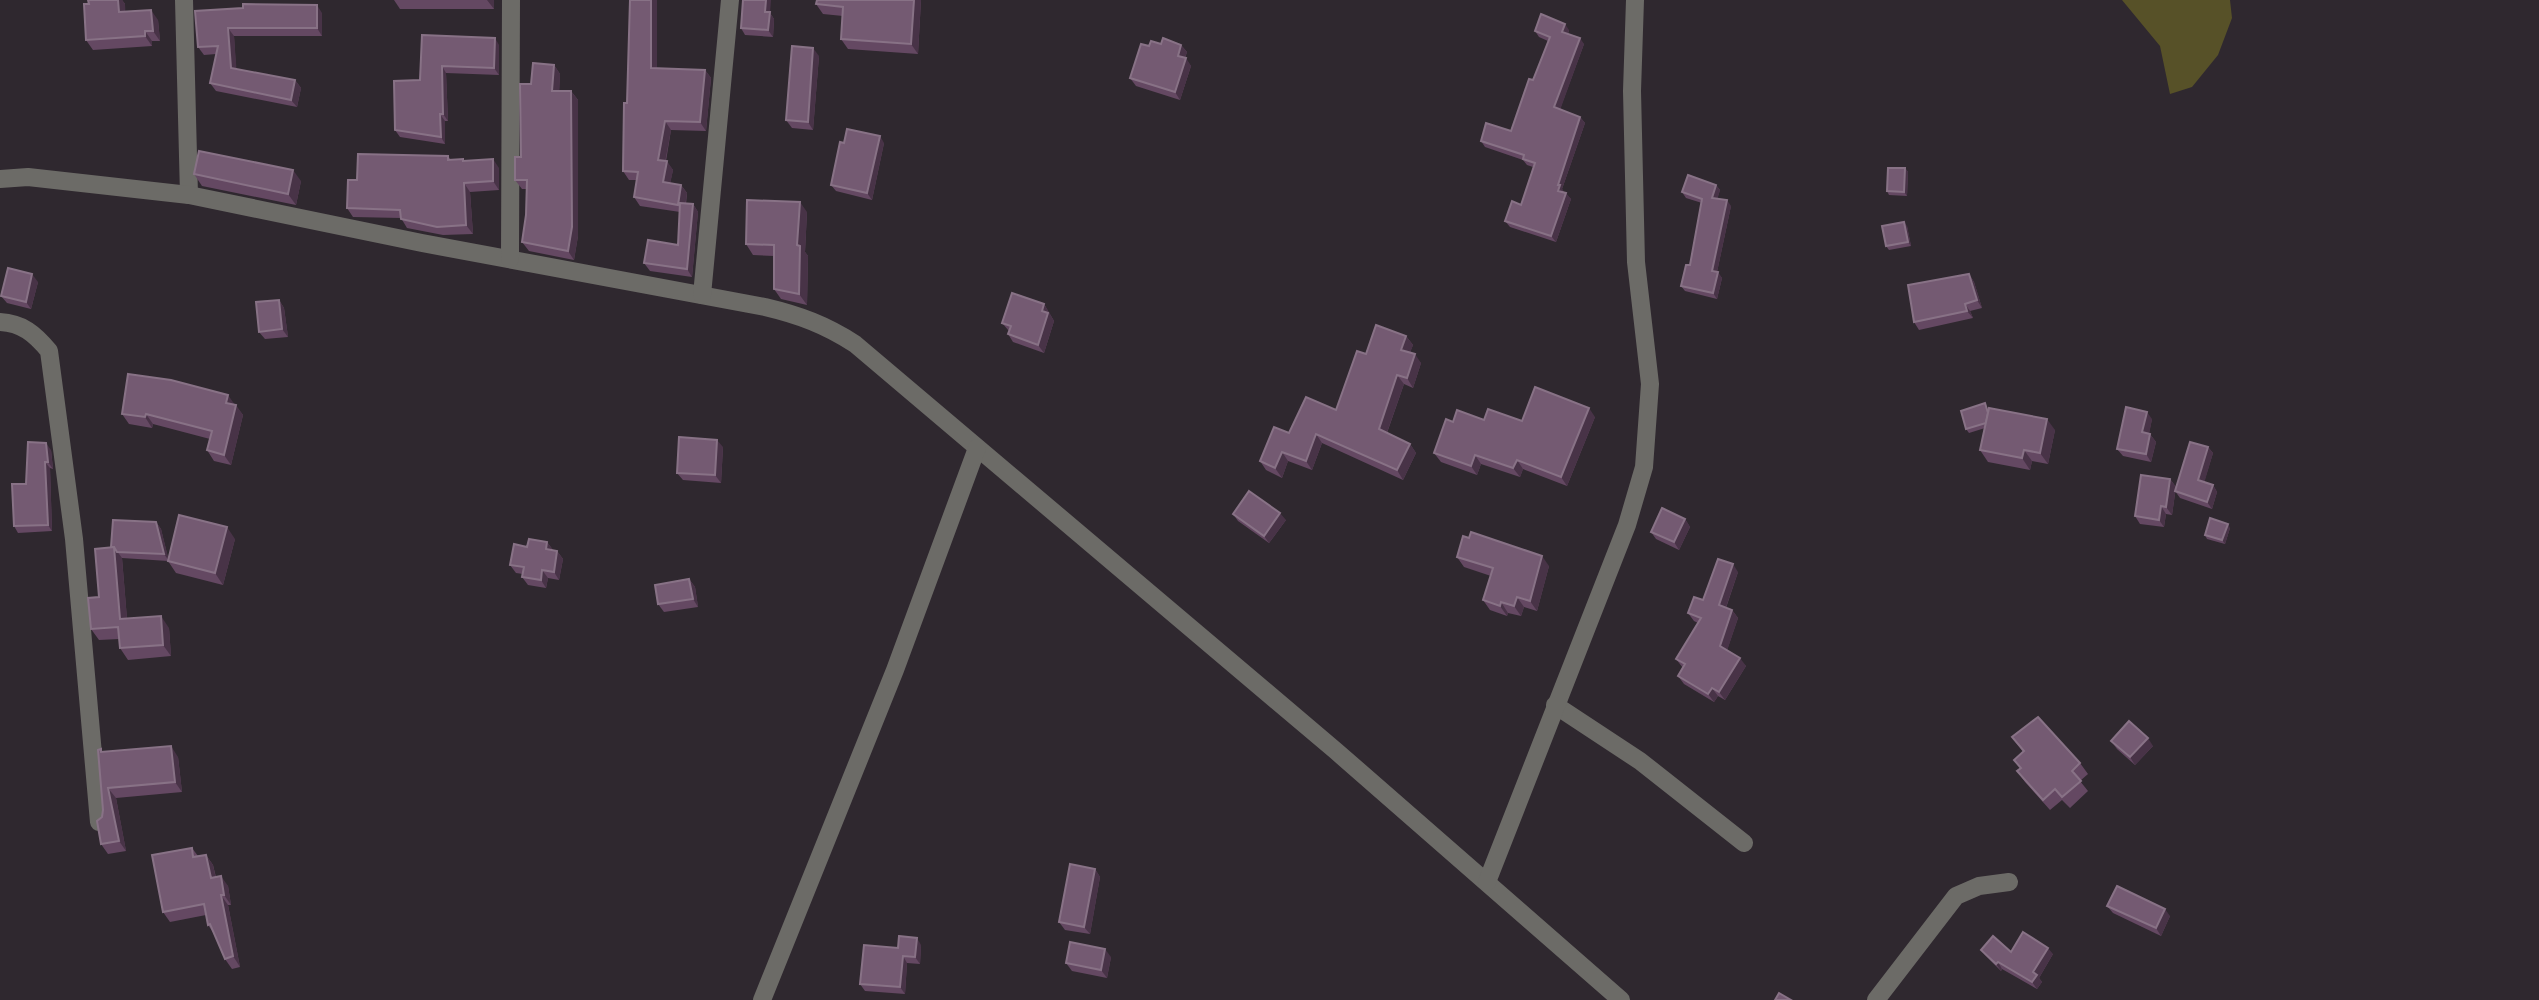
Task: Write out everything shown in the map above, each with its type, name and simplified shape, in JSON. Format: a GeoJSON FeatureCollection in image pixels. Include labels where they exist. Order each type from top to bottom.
{"type":"FeatureCollection","features":[{"type":"Feature","properties":{"kind":"street"},"geometry":{"type":"LineString","coordinates":[[184,0],[189,195]]}},
{"type":"Feature","properties":{"kind":"street"},"geometry":{"type":"LineString","coordinates":[[510,259],[511,0]]}},
{"type":"Feature","properties":{"kind":"street"},"geometry":{"type":"LineString","coordinates":[[702,295],[730,0]]}},
{"type":"Feature","properties":{"kind":"street"},"geometry":{"type":"LineString","coordinates":[[1487,882],[1627,525],[1644,467],[1650,384],[1636,262],[1632,90],[1635,0]]}},
{"type":"Feature","properties":{"kind":"street"},"geometry":{"type":"LineString","coordinates":[[0,179],[28,177],[189,195],[702,295],[802,316],[830,328],[855,344],[1487,882],[1621,1000]]}},
{"type":"Feature","properties":{"kind":"street"},"geometry":{"type":"LineString","coordinates":[[0,322],[16,323],[36,335],[49,351],[74,540],[99,822]]}},
{"type":"Feature","properties":{"kind":"street"},"geometry":{"type":"LineString","coordinates":[[762,1000],[895,670],[977,448]]}},
{"type":"Feature","properties":{"kind":"street"},"geometry":{"type":"LineString","coordinates":[[1555,705],[1640,761],[1744,843]]}},
{"type":"Feature","properties":{"kind":"street"},"geometry":{"type":"LineString","coordinates":[[1876,1000],[1956,896],[1979,886],[2009,882]]}},
{"type":"Feature","properties":{"kind":"shaded area"},"geometry":{"type":"Polygon","coordinates":[[[2122,0],[2230,0],[2232,18],[2218,55],[2192,87],[2170,94],[2160,46],[2122,0]]]}},
{"type":"Feature","properties":{"kind":"building"},"geometry":{"type":"Polygon","coordinates":[[[88,0],[118,0],[119,12],[151,10],[153,31],[145,31],[145,36],[86,40],[84,4],[89,4],[88,0]]]}},
{"type":"Feature","properties":{"kind":"building"},"geometry":{"type":"Polygon","coordinates":[[[630,0],[651,0],[651,68],[705,70],[700,122],[665,121],[658,160],[667,161],[663,182],[681,185],[678,205],[634,197],[638,172],[623,171],[630,0]]]}},
{"type":"Feature","properties":{"kind":"building"},"geometry":{"type":"Polygon","coordinates":[[[743,0],[766,0],[765,12],[770,12],[768,30],[741,28],[743,0]]]}},
{"type":"Feature","properties":{"kind":"building"},"geometry":{"type":"Polygon","coordinates":[[[817,0],[914,0],[911,44],[841,39],[843,7],[816,4],[817,0]]]}},
{"type":"Feature","properties":{"kind":"building"},"geometry":{"type":"Polygon","coordinates":[[[243,4],[317,5],[317,28],[228,28],[231,68],[295,80],[291,100],[210,83],[218,46],[198,47],[195,11],[243,8],[243,4]]]}},
{"type":"Feature","properties":{"kind":"building"},"geometry":{"type":"Polygon","coordinates":[[[1541,14],[1565,24],[1562,32],[1580,38],[1554,107],[1580,117],[1558,185],[1558,191],[1566,193],[1551,236],[1505,221],[1512,201],[1521,205],[1535,163],[1523,159],[1524,155],[1481,141],[1486,123],[1511,131],[1529,79],[1533,80],[1550,37],[1535,31],[1541,14]]]}},
{"type":"Feature","properties":{"kind":"building"},"geometry":{"type":"Polygon","coordinates":[[[422,35],[495,38],[494,68],[442,66],[441,137],[395,130],[394,81],[420,80],[422,35]]]}},
{"type":"Feature","properties":{"kind":"building"},"geometry":{"type":"Polygon","coordinates":[[[1163,38],[1181,45],[1178,56],[1186,58],[1175,92],[1130,78],[1141,44],[1149,46],[1151,41],[1161,44],[1163,38]]]}},
{"type":"Feature","properties":{"kind":"building"},"geometry":{"type":"Polygon","coordinates":[[[792,46],[813,48],[808,122],[786,120],[792,46]]]}},
{"type":"Feature","properties":{"kind":"building"},"geometry":{"type":"Polygon","coordinates":[[[533,63],[554,65],[552,91],[571,91],[572,227],[568,251],[522,242],[527,180],[515,180],[515,157],[521,157],[520,84],[531,84],[533,63]]]}},
{"type":"Feature","properties":{"kind":"building"},"geometry":{"type":"Polygon","coordinates":[[[847,129],[880,136],[867,193],[831,185],[840,142],[844,143],[847,129]]]}},
{"type":"Feature","properties":{"kind":"building"},"geometry":{"type":"Polygon","coordinates":[[[199,151],[293,170],[288,194],[194,174],[199,151]]]}},
{"type":"Feature","properties":{"kind":"building"},"geometry":{"type":"Polygon","coordinates":[[[358,154],[448,156],[448,160],[463,161],[493,159],[493,181],[464,183],[466,225],[437,227],[401,219],[400,210],[347,208],[348,180],[357,180],[358,154]]]}},
{"type":"Feature","properties":{"kind":"building"},"geometry":{"type":"Polygon","coordinates":[[[1888,168],[1905,168],[1904,192],[1887,191],[1888,168]]]}},
{"type":"Feature","properties":{"kind":"building"},"geometry":{"type":"Polygon","coordinates":[[[1688,175],[1716,185],[1712,198],[1727,200],[1712,271],[1718,272],[1713,293],[1681,286],[1686,265],[1690,265],[1702,199],[1682,192],[1688,175]]]}},
{"type":"Feature","properties":{"kind":"building"},"geometry":{"type":"Polygon","coordinates":[[[747,200],[800,202],[797,245],[800,246],[799,294],[774,289],[774,245],[746,244],[747,200]]]}},
{"type":"Feature","properties":{"kind":"building"},"geometry":{"type":"Polygon","coordinates":[[[680,203],[693,204],[687,269],[644,263],[648,240],[678,245],[680,203]]]}},
{"type":"Feature","properties":{"kind":"building"},"geometry":{"type":"Polygon","coordinates":[[[1904,222],[1908,242],[1886,246],[1882,226],[1904,222]]]}},
{"type":"Feature","properties":{"kind":"building"},"geometry":{"type":"Polygon","coordinates":[[[8,268],[32,274],[26,302],[1,296],[8,268]]]}},
{"type":"Feature","properties":{"kind":"building"},"geometry":{"type":"Polygon","coordinates":[[[1969,274],[1977,300],[1965,304],[1967,311],[1914,322],[1908,285],[1969,274]]]}},
{"type":"Feature","properties":{"kind":"building"},"geometry":{"type":"Polygon","coordinates":[[[1012,293],[1044,304],[1042,311],[1048,313],[1038,345],[1008,334],[1011,326],[1002,323],[1012,293]]]}},
{"type":"Feature","properties":{"kind":"building"},"geometry":{"type":"Polygon","coordinates":[[[279,300],[282,329],[259,332],[256,302],[279,300]]]}},
{"type":"Feature","properties":{"kind":"building"},"geometry":{"type":"Polygon","coordinates":[[[1376,325],[1406,336],[1401,350],[1415,354],[1407,378],[1397,375],[1379,429],[1410,444],[1397,470],[1316,434],[1306,461],[1282,452],[1275,468],[1260,461],[1274,427],[1289,433],[1306,397],[1336,410],[1357,351],[1366,354],[1376,325]]]}},
{"type":"Feature","properties":{"kind":"building"},"geometry":{"type":"Polygon","coordinates":[[[128,374],[171,380],[228,395],[226,403],[236,405],[224,455],[207,450],[212,431],[146,414],[145,417],[122,414],[128,374]]]}},
{"type":"Feature","properties":{"kind":"building"},"geometry":{"type":"Polygon","coordinates":[[[1535,387],[1589,408],[1561,477],[1517,460],[1513,468],[1475,455],[1471,466],[1434,453],[1446,419],[1453,422],[1457,410],[1484,420],[1488,409],[1522,421],[1535,387]]]}},
{"type":"Feature","properties":{"kind":"building"},"geometry":{"type":"Polygon","coordinates":[[[1985,403],[1988,413],[1986,423],[1966,429],[1961,411],[1985,403]]]}},
{"type":"Feature","properties":{"kind":"building"},"geometry":{"type":"Polygon","coordinates":[[[2126,407],[2147,412],[2142,432],[2150,434],[2146,454],[2117,449],[2126,407]]]}},
{"type":"Feature","properties":{"kind":"building"},"geometry":{"type":"Polygon","coordinates":[[[1989,408],[2047,419],[2040,453],[2024,450],[2022,458],[1980,450],[1989,408]]]}},
{"type":"Feature","properties":{"kind":"building"},"geometry":{"type":"Polygon","coordinates":[[[679,437],[717,440],[715,475],[677,473],[679,437]]]}},
{"type":"Feature","properties":{"kind":"building"},"geometry":{"type":"Polygon","coordinates":[[[28,442],[46,443],[48,525],[14,526],[12,484],[26,484],[28,442]]]}},
{"type":"Feature","properties":{"kind":"building"},"geometry":{"type":"Polygon","coordinates":[[[2190,442],[2208,447],[2198,480],[2213,485],[2207,502],[2175,491],[2190,442]]]}},
{"type":"Feature","properties":{"kind":"building"},"geometry":{"type":"Polygon","coordinates":[[[2141,475],[2170,479],[2166,507],[2161,506],[2159,520],[2135,516],[2141,475]]]}},
{"type":"Feature","properties":{"kind":"building"},"geometry":{"type":"Polygon","coordinates":[[[1249,491],[1280,513],[1264,536],[1233,514],[1249,491]]]}},
{"type":"Feature","properties":{"kind":"building"},"geometry":{"type":"Polygon","coordinates":[[[1662,508],[1685,519],[1674,542],[1651,532],[1662,508]]]}},
{"type":"Feature","properties":{"kind":"building"},"geometry":{"type":"Polygon","coordinates":[[[179,515],[227,527],[215,573],[168,561],[179,515]]]}},
{"type":"Feature","properties":{"kind":"building"},"geometry":{"type":"Polygon","coordinates":[[[2210,518],[2228,524],[2222,540],[2205,535],[2210,518]]]}},
{"type":"Feature","properties":{"kind":"building"},"geometry":{"type":"Polygon","coordinates":[[[113,520],[156,522],[164,554],[117,552],[111,547],[113,520]]]}},
{"type":"Feature","properties":{"kind":"building"},"geometry":{"type":"Polygon","coordinates":[[[1471,532],[1542,556],[1530,601],[1517,597],[1514,606],[1501,602],[1500,606],[1483,600],[1493,568],[1457,557],[1463,536],[1469,538],[1471,532]]]}},
{"type":"Feature","properties":{"kind":"building"},"geometry":{"type":"Polygon","coordinates":[[[529,539],[547,542],[546,549],[557,551],[554,572],[542,570],[541,580],[522,577],[524,567],[510,565],[514,544],[527,547],[529,539]]]}},
{"type":"Feature","properties":{"kind":"building"},"geometry":{"type":"Polygon","coordinates":[[[114,547],[120,619],[161,616],[163,645],[120,648],[118,627],[91,629],[88,598],[99,597],[95,549],[114,547]]]}},
{"type":"Feature","properties":{"kind":"building"},"geometry":{"type":"Polygon","coordinates":[[[1718,559],[1733,564],[1719,605],[1732,610],[1720,646],[1740,658],[1719,692],[1712,688],[1708,694],[1678,676],[1685,664],[1676,659],[1701,618],[1688,613],[1694,597],[1703,600],[1718,559]]]}},
{"type":"Feature","properties":{"kind":"building"},"geometry":{"type":"Polygon","coordinates":[[[689,579],[693,599],[658,604],[655,585],[689,579]]]}},
{"type":"Feature","properties":{"kind":"building"},"geometry":{"type":"Polygon","coordinates":[[[2038,717],[2080,763],[2072,771],[2081,781],[2062,797],[2055,789],[2043,800],[2017,771],[2021,768],[2014,760],[2024,751],[2012,737],[2038,717]]]}},
{"type":"Feature","properties":{"kind":"building"},"geometry":{"type":"Polygon","coordinates":[[[2129,721],[2148,738],[2130,757],[2111,741],[2129,721]]]}},
{"type":"Feature","properties":{"kind":"building"},"geometry":{"type":"Polygon","coordinates":[[[171,746],[175,782],[108,788],[119,841],[101,844],[97,821],[102,817],[103,810],[98,750],[101,749],[101,752],[171,746]]]}},
{"type":"Feature","properties":{"kind":"building"},"geometry":{"type":"Polygon","coordinates":[[[192,848],[193,857],[206,855],[211,878],[221,876],[224,895],[221,895],[233,956],[225,959],[210,924],[208,925],[204,904],[163,912],[152,855],[192,848]]]}},
{"type":"Feature","properties":{"kind":"building"},"geometry":{"type":"Polygon","coordinates":[[[1070,864],[1095,869],[1084,927],[1059,922],[1070,864]]]}},
{"type":"Feature","properties":{"kind":"building"},"geometry":{"type":"Polygon","coordinates":[[[2117,886],[2165,909],[2156,928],[2107,906],[2117,886]]]}},
{"type":"Feature","properties":{"kind":"building"},"geometry":{"type":"Polygon","coordinates":[[[2023,932],[2048,948],[2033,972],[2037,975],[2032,982],[1998,962],[1996,964],[1981,950],[1993,936],[2011,952],[2023,932]]]}},
{"type":"Feature","properties":{"kind":"building"},"geometry":{"type":"Polygon","coordinates":[[[899,936],[917,938],[915,957],[903,956],[900,987],[860,984],[864,945],[898,948],[899,936]]]}},
{"type":"Feature","properties":{"kind":"building"},"geometry":{"type":"Polygon","coordinates":[[[1070,942],[1105,949],[1101,970],[1066,963],[1070,942]]]}},
{"type":"Feature","properties":{"kind":"building"},"geometry":{"type":"Polygon","coordinates":[[[1779,993],[1791,1000],[1775,1000],[1779,993]]]}}]}
